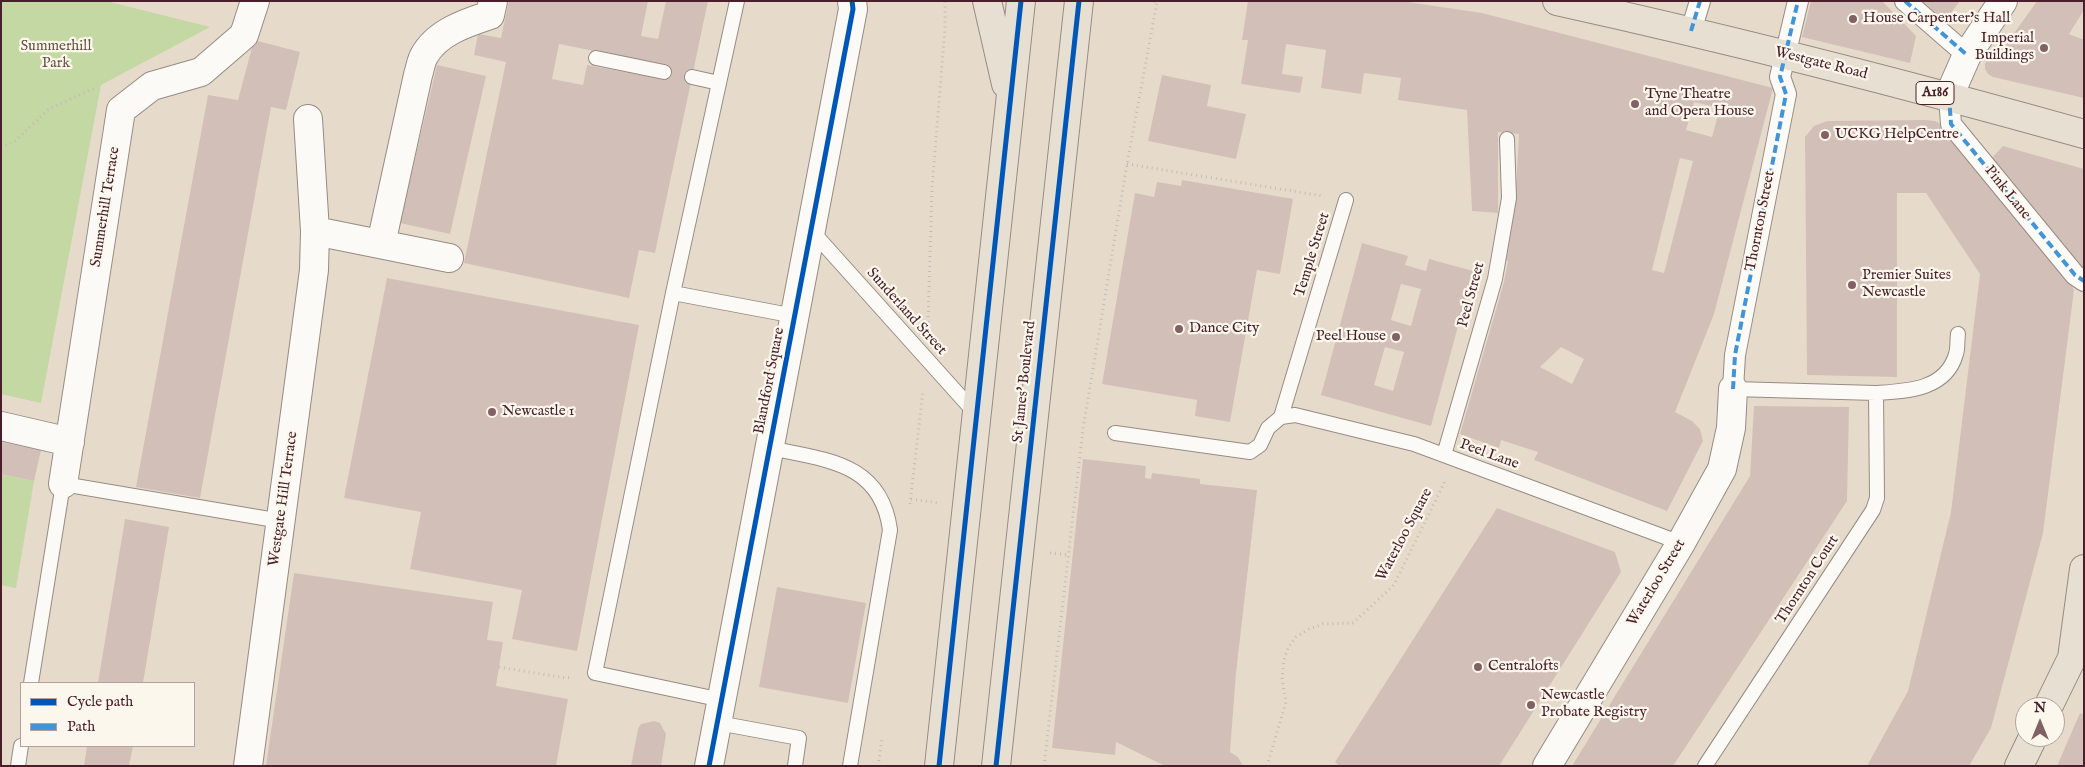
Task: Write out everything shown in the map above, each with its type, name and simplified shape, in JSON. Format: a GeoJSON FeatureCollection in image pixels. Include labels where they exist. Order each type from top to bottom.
{"type":"FeatureCollection","features":[{"type":"Feature","properties":{"kind":"main road"},"geometry":{"type":"LineString","coordinates":[[987,1],[1011,102]]}},
{"type":"Feature","properties":{"kind":"main road"},"geometry":{"type":"LineString","coordinates":[[939,766],[1021,1]]}},
{"type":"Feature","properties":{"kind":"main road","name":"St James' Boulevard"},"geometry":{"type":"LineString","coordinates":[[996,766],[1080,1]]}},
{"type":"Feature","properties":{"kind":"main road","name":"Westgate Road"},"geometry":{"type":"LineString","coordinates":[[1557,1],[1691,30],[1948,96],[2084,134]]}},
{"type":"Feature","properties":{"kind":"main road"},"geometry":{"type":"LineString","coordinates":[[2054,697],[2078,660],[2084,569]]}},
{"type":"Feature","properties":{"kind":"main road"},"geometry":{"type":"LineString","coordinates":[[2019,766],[2028,747]]}},
{"type":"Feature","properties":{"kind":"street","name":"Summerhill Terrace"},"geometry":{"type":"LineString","coordinates":[[63,484],[121,110],[152,86],[201,72],[244,35],[255,1]]}},
{"type":"Feature","properties":{"kind":"street"},"geometry":{"type":"LineString","coordinates":[[380,244],[418,74],[424,56],[436,40],[462,24],[490,15],[493,1]]}},
{"type":"Feature","properties":{"kind":"street","name":"Blandford Square"},"geometry":{"type":"LineString","coordinates":[[709,766],[853,8],[852,1]]}},
{"type":"Feature","properties":{"kind":"street"},"geometry":{"type":"LineString","coordinates":[[1691,30],[1700,1]]}},
{"type":"Feature","properties":{"kind":"street","name":"Thornton Street"},"geometry":{"type":"LineString","coordinates":[[1733,389],[1736,355],[1786,94],[1780,77],[1798,1]]}},
{"type":"Feature","properties":{"kind":"street"},"geometry":{"type":"LineString","coordinates":[[1905,1],[1966,55]]}},
{"type":"Feature","properties":{"kind":"street"},"geometry":{"type":"LineString","coordinates":[[1948,96],[1966,55],[2003,1]]}},
{"type":"Feature","properties":{"kind":"street","name":"Pink Lane"},"geometry":{"type":"LineString","coordinates":[[1948,96],[1951,124],[2075,275],[2084,281]]}},
{"type":"Feature","properties":{"kind":"street","name":"Westgate Hill Terrace"},"geometry":{"type":"LineString","coordinates":[[248,766],[314,270],[315,231],[308,119]]}},
{"type":"Feature","properties":{"kind":"street"},"geometry":{"type":"LineString","coordinates":[[315,231],[449,258]]}},
{"type":"Feature","properties":{"kind":"street","name":"Waterloo Street"},"geometry":{"type":"LineString","coordinates":[[1548,766],[1681,543],[1722,469],[1731,428],[1733,389]]}},
{"type":"Feature","properties":{"kind":"street"},"geometry":{"type":"LineString","coordinates":[[1,426],[70,442]]}},
{"type":"Feature","properties":{"kind":"lane"},"geometry":{"type":"LineString","coordinates":[[737,1],[673,293],[595,673],[720,711],[799,738],[794,766]]}},
{"type":"Feature","properties":{"kind":"lane"},"geometry":{"type":"LineString","coordinates":[[596,58],[664,72]]}},
{"type":"Feature","properties":{"kind":"lane"},"geometry":{"type":"LineString","coordinates":[[692,77],[719,83]]}},
{"type":"Feature","properties":{"kind":"lane","name":"Peel Street"},"geometry":{"type":"LineString","coordinates":[[1450,457],[1495,279],[1509,198],[1507,139]]}},
{"type":"Feature","properties":{"kind":"lane","name":"Temple Street"},"geometry":{"type":"LineString","coordinates":[[1281,417],[1346,200]]}},
{"type":"Feature","properties":{"kind":"lane","name":"Sunderland Street"},"geometry":{"type":"LineString","coordinates":[[811,230],[977,415]]}},
{"type":"Feature","properties":{"kind":"lane"},"geometry":{"type":"LineString","coordinates":[[673,293],[795,316]]}},
{"type":"Feature","properties":{"kind":"lane"},"geometry":{"type":"LineString","coordinates":[[1733,389],[1876,393],[1917,389],[1925,387],[1941,378],[1951,366],[1957,353],[1958,334]]}},
{"type":"Feature","properties":{"kind":"lane","name":"Thornton Court"},"geometry":{"type":"LineString","coordinates":[[1705,766],[1873,510],[1878,486],[1876,393]]}},
{"type":"Feature","properties":{"kind":"lane","name":"Peel Lane"},"geometry":{"type":"LineString","coordinates":[[1281,417],[1295,415],[1414,444],[1681,543]]}},
{"type":"Feature","properties":{"kind":"lane"},"geometry":{"type":"LineString","coordinates":[[1116,433],[1250,452],[1260,445],[1268,428],[1281,417]]}},
{"type":"Feature","properties":{"kind":"lane"},"geometry":{"type":"LineString","coordinates":[[770,448],[830,461],[854,470],[870,483],[884,504],[888,516],[890,530],[850,766]]}},
{"type":"Feature","properties":{"kind":"lane"},"geometry":{"type":"LineString","coordinates":[[31,682],[63,484],[281,521]]}},
{"type":"Feature","properties":{"kind":"lane"},"geometry":{"type":"LineString","coordinates":[[18,766],[21,747]]}},
{"type":"Feature","properties":{"kind":"path"},"geometry":{"type":"LineString","coordinates":[[1044,766],[1083,429],[1126,164],[1157,2],[1151,1]]}},
{"type":"Feature","properties":{"kind":"path"},"geometry":{"type":"LineString","coordinates":[[1,147],[14,142],[49,109],[92,89],[134,100]]}},
{"type":"Feature","properties":{"kind":"path"},"geometry":{"type":"LineString","coordinates":[[499,667],[566,678],[595,673]]}},
{"type":"Feature","properties":{"kind":"green space","name":"Summerhill Park"},"geometry":{"type":"Polygon","coordinates":[[[1,1],[106,1],[210,27],[101,85],[41,403],[1,394],[1,1]]]}},
{"type":"Feature","properties":{"kind":"green space"},"geometry":{"type":"Polygon","coordinates":[[[1,474],[34,481],[16,588],[1,585],[1,474]]]}},
{"type":"Feature","properties":{"kind":"building"},"geometry":{"type":"Polygon","coordinates":[[[509,1],[648,1],[641,36],[658,39],[666,1],[708,1],[655,253],[639,250],[629,298],[464,263],[506,62],[474,55],[478,34],[501,38],[509,1]],[[559,44],[552,79],[583,85],[587,65],[663,79],[665,65],[559,44]]]}},
{"type":"Feature","properties":{"kind":"building"},"geometry":{"type":"Polygon","coordinates":[[[1248,1],[1401,1],[1482,13],[1773,88],[1714,314],[1675,412],[1692,421],[1700,429],[1703,441],[1667,511],[1534,460],[1538,452],[1501,440],[1499,448],[1460,434],[1504,282],[1508,261],[1503,259],[1516,192],[1519,134],[1498,132],[1498,213],[1472,211],[1467,110],[1398,100],[1401,78],[1364,73],[1361,94],[1321,88],[1326,50],[1286,44],[1282,74],[1303,77],[1300,93],[1241,84],[1248,40],[1242,40],[1248,1]],[[1694,102],[1686,130],[1712,137],[1720,108],[1694,102]],[[1680,158],[1652,270],[1664,273],[1693,161],[1680,158]],[[1561,347],[1540,367],[1572,384],[1584,359],[1561,347]]]}},
{"type":"Feature","properties":{"kind":"building","name":"House Carpenter's Hall"},"geometry":{"type":"Polygon","coordinates":[[[1811,1],[1882,1],[1916,36],[1910,63],[1802,37],[1811,1]]]}},
{"type":"Feature","properties":{"kind":"building"},"geometry":{"type":"Polygon","coordinates":[[[1918,1],[1960,1],[1944,22],[1918,1]]]}},
{"type":"Feature","properties":{"kind":"building","name":"Imperial Buildings"},"geometry":{"type":"Polygon","coordinates":[[[2037,1],[2084,1],[2084,10],[2069,34],[2084,40],[2084,98],[1993,77],[1985,69],[1988,59],[1998,56],[2037,1]]]}},
{"type":"Feature","properties":{"kind":"building"},"geometry":{"type":"Polygon","coordinates":[[[254,40],[300,52],[286,110],[271,107],[200,498],[136,487],[208,95],[238,100],[254,40]]]}},
{"type":"Feature","properties":{"kind":"building"},"geometry":{"type":"Polygon","coordinates":[[[437,65],[486,76],[450,234],[400,223],[437,65]]]}},
{"type":"Feature","properties":{"kind":"building"},"geometry":{"type":"Polygon","coordinates":[[[1162,75],[1211,85],[1207,106],[1246,114],[1236,159],[1148,141],[1162,75]]]}},
{"type":"Feature","properties":{"kind":"building"},"geometry":{"type":"Polygon","coordinates":[[[1827,121],[1935,121],[1945,126],[2065,272],[2074,290],[2043,533],[1991,728],[1969,766],[1867,766],[1908,691],[1951,512],[1980,274],[1926,193],[1897,193],[1897,377],[1807,375],[1805,137],[1814,126],[1827,121]]]}},
{"type":"Feature","properties":{"kind":"building"},"geometry":{"type":"Polygon","coordinates":[[[2003,146],[2084,169],[2084,267],[2081,268],[1988,162],[2003,146]]]}},
{"type":"Feature","properties":{"kind":"building","name":"Dance City"},"geometry":{"type":"Polygon","coordinates":[[[1182,180],[1293,199],[1280,274],[1257,270],[1230,422],[1195,416],[1197,400],[1102,384],[1135,193],[1154,197],[1157,182],[1181,186],[1182,180]]]}},
{"type":"Feature","properties":{"kind":"building","name":"Peel House"},"geometry":{"type":"Polygon","coordinates":[[[1362,243],[1408,256],[1405,265],[1426,271],[1429,259],[1473,271],[1431,426],[1321,395],[1362,243]],[[1401,284],[1391,320],[1411,326],[1421,289],[1401,284]],[[1385,347],[1374,385],[1393,391],[1404,352],[1385,347]]]}},
{"type":"Feature","properties":{"kind":"building","name":"Newcastle 1"},"geometry":{"type":"Polygon","coordinates":[[[387,278],[639,325],[577,651],[512,639],[522,590],[410,569],[421,512],[344,498],[387,278]]]}},
{"type":"Feature","properties":{"kind":"building"},"geometry":{"type":"Polygon","coordinates":[[[1754,406],[1849,407],[1847,501],[1673,766],[1572,766],[1750,476],[1754,406]]]}},
{"type":"Feature","properties":{"kind":"building"},"geometry":{"type":"Polygon","coordinates":[[[1,442],[41,450],[34,481],[1,474],[1,442]]]}},
{"type":"Feature","properties":{"kind":"building"},"geometry":{"type":"Polygon","coordinates":[[[1083,459],[1146,466],[1145,478],[1151,479],[1152,473],[1200,479],[1200,484],[1257,490],[1236,673],[1230,752],[1238,757],[1243,766],[1165,766],[1116,742],[1115,755],[1052,748],[1083,459]]]}},
{"type":"Feature","properties":{"kind":"building","name":"Centralofts"},"geometry":{"type":"Polygon","coordinates":[[[1497,508],[1615,552],[1621,572],[1499,766],[1339,766],[1335,762],[1497,508]]]}},
{"type":"Feature","properties":{"kind":"building"},"geometry":{"type":"Polygon","coordinates":[[[125,519],[169,527],[143,682],[98,682],[125,519]]]}},
{"type":"Feature","properties":{"kind":"building"},"geometry":{"type":"Polygon","coordinates":[[[294,573],[493,602],[487,640],[503,642],[496,686],[568,699],[556,766],[266,766],[294,573]]]}},
{"type":"Feature","properties":{"kind":"building"},"geometry":{"type":"Polygon","coordinates":[[[777,587],[866,603],[848,703],[759,687],[777,587]]]}},
{"type":"Feature","properties":{"kind":"building"},"geometry":{"type":"Polygon","coordinates":[[[2080,713],[2084,715],[2084,766],[2057,766],[2080,713]]]}},
{"type":"Feature","properties":{"kind":"building"},"geometry":{"type":"Polygon","coordinates":[[[654,721],[660,723],[666,734],[661,766],[631,766],[638,729],[641,724],[654,721]]]}},
{"type":"Feature","properties":{"kind":"building"},"geometry":{"type":"Polygon","coordinates":[[[87,747],[133,747],[129,766],[84,766],[87,747]]]}},
{"type":"Feature","properties":{"kind":"marked path"},"geometry":{"type":"LineString","coordinates":[[1691,31],[1700,1]]}},
{"type":"Feature","properties":{"kind":"marked path"},"geometry":{"type":"LineString","coordinates":[[1733,389],[1735,355],[1786,94],[1780,77],[1798,1]]}},
{"type":"Feature","properties":{"kind":"marked path"},"geometry":{"type":"LineString","coordinates":[[1905,1],[1967,55]]}},
{"type":"Feature","properties":{"kind":"marked path"},"geometry":{"type":"LineString","coordinates":[[1949,96],[1951,124],[2075,275],[2084,281]]}},
{"type":"Feature","properties":{"kind":"cycle path"},"geometry":{"type":"LineString","coordinates":[[709,766],[853,9],[852,1]]}},
{"type":"Feature","properties":{"kind":"cycle path"},"geometry":{"type":"LineString","coordinates":[[939,766],[1021,1]]}},
{"type":"Feature","properties":{"kind":"cycle path"},"geometry":{"type":"LineString","coordinates":[[996,766],[1079,1]]}},
{"type":"Feature","properties":{"kind":"place","name":"House Carpenter's Hall"},"geometry":{"type":"Point","coordinates":[1853,19]}},
{"type":"Feature","properties":{"kind":"place","name":"Imperial Buildings"},"geometry":{"type":"Point","coordinates":[2044,48]}},
{"type":"Feature","properties":{"kind":"place","name":"Tyne Theatre and Opera House"},"geometry":{"type":"Point","coordinates":[1635,104]}},
{"type":"Feature","properties":{"kind":"place","name":"UCKG HelpCentre"},"geometry":{"type":"Point","coordinates":[1825,135]}},
{"type":"Feature","properties":{"kind":"place","name":"Premier Suites Newcastle"},"geometry":{"type":"Point","coordinates":[1852,285]}},
{"type":"Feature","properties":{"kind":"place","name":"Dance City"},"geometry":{"type":"Point","coordinates":[1179,329]}},
{"type":"Feature","properties":{"kind":"place","name":"Peel House"},"geometry":{"type":"Point","coordinates":[1396,337]}},
{"type":"Feature","properties":{"kind":"place","name":"Newcastle 1"},"geometry":{"type":"Point","coordinates":[492,412]}},
{"type":"Feature","properties":{"kind":"place","name":"Centralofts"},"geometry":{"type":"Point","coordinates":[1478,667]}},
{"type":"Feature","properties":{"kind":"place","name":"Newcastle Probate Registry"},"geometry":{"type":"Point","coordinates":[1531,705]}}]}
